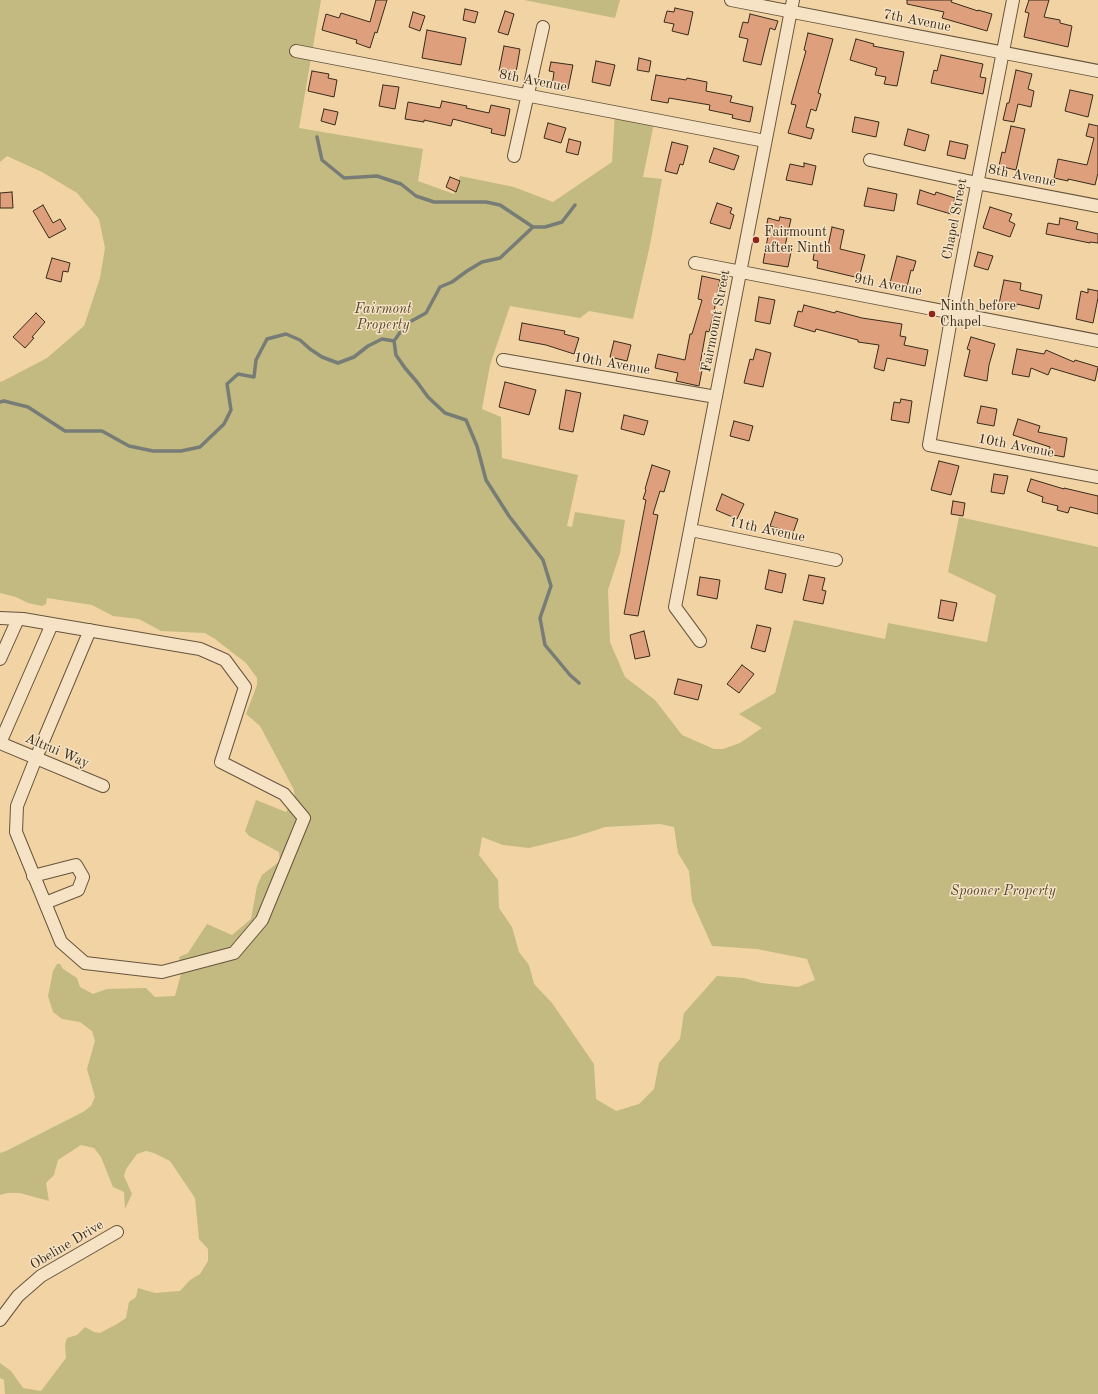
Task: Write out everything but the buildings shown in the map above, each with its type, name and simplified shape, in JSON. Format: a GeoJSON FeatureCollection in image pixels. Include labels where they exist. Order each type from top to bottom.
{"type":"FeatureCollection","features":[{"type":"Feature","properties":{"kind":"street","name":"7th Avenue"},"geometry":{"type":"LineString","coordinates":[[731,0],[1098,71]]}},
{"type":"Feature","properties":{"kind":"street","name":"Fairmount Street"},"geometry":{"type":"LineString","coordinates":[[700,641],[675,607],[793,0]]}},
{"type":"Feature","properties":{"kind":"street","name":"Chapel Street"},"geometry":{"type":"LineString","coordinates":[[929,445],[952,313],[1013,0]]}},
{"type":"Feature","properties":{"kind":"street"},"geometry":{"type":"LineString","coordinates":[[514,156],[543,27]]}},
{"type":"Feature","properties":{"kind":"street","name":"8th Avenue"},"geometry":{"type":"LineString","coordinates":[[296,51],[765,141]]}},
{"type":"Feature","properties":{"kind":"street","name":"8th Avenue"},"geometry":{"type":"LineString","coordinates":[[870,160],[977,183],[1098,206]]}},
{"type":"Feature","properties":{"kind":"street","name":"9th Avenue"},"geometry":{"type":"LineString","coordinates":[[695,263],[1098,341]]}},
{"type":"Feature","properties":{"kind":"street","name":"10th Avenue"},"geometry":{"type":"LineString","coordinates":[[503,360],[716,397]]}},
{"type":"Feature","properties":{"kind":"street","name":"10th Avenue"},"geometry":{"type":"LineString","coordinates":[[929,445],[1098,477]]}},
{"type":"Feature","properties":{"kind":"street","name":"11th Avenue"},"geometry":{"type":"LineString","coordinates":[[691,530],[836,560]]}},
{"type":"Feature","properties":{"kind":"street"},"geometry":{"type":"LineString","coordinates":[[0,618],[52,624],[90,630],[200,649],[225,660],[245,687],[221,762],[284,794],[304,818],[262,920],[234,953],[162,972],[85,963],[61,942],[16,832],[17,806],[90,630]]}},
{"type":"Feature","properties":{"kind":"street"},"geometry":{"type":"LineString","coordinates":[[0,659],[18,619]]}},
{"type":"Feature","properties":{"kind":"street"},"geometry":{"type":"LineString","coordinates":[[0,743],[52,624]]}},
{"type":"Feature","properties":{"kind":"street","name":"Altrui Way"},"geometry":{"type":"LineString","coordinates":[[0,743],[103,786]]}},
{"type":"Feature","properties":{"kind":"street"},"geometry":{"type":"LineString","coordinates":[[34,876],[76,865],[83,877],[78,890],[45,903]]}},
{"type":"Feature","properties":{"kind":"street","name":"Obeline Drive"},"geometry":{"type":"LineString","coordinates":[[0,1320],[18,1296],[41,1276],[117,1232]]}},
{"type":"Feature","properties":{"kind":"green space"},"geometry":{"type":"Polygon","coordinates":[[[0,0],[321,0],[299,128],[423,149],[418,181],[454,194],[460,176],[514,187],[553,202],[612,162],[615,111],[655,118],[643,177],[662,179],[650,245],[633,319],[589,311],[580,318],[510,306],[490,365],[482,409],[501,417],[502,458],[578,475],[567,526],[572,527],[575,512],[625,520],[620,553],[608,590],[610,642],[625,677],[655,700],[682,735],[714,749],[723,749],[740,743],[762,728],[739,714],[775,693],[794,620],[885,639],[888,623],[987,642],[996,595],[948,572],[959,517],[1098,547],[1098,1394],[5,1394],[4,1380],[0,1378],[0,1363],[11,1371],[23,1388],[41,1391],[66,1358],[65,1345],[67,1338],[77,1335],[85,1327],[94,1332],[100,1333],[126,1318],[129,1302],[136,1297],[138,1288],[155,1293],[180,1291],[190,1280],[200,1274],[208,1261],[208,1249],[199,1239],[195,1198],[170,1161],[154,1153],[146,1151],[137,1154],[126,1169],[124,1176],[132,1194],[125,1209],[124,1192],[113,1187],[101,1157],[94,1148],[81,1145],[58,1160],[54,1175],[46,1183],[49,1201],[20,1193],[7,1193],[0,1195],[0,1153],[83,1112],[91,1106],[95,1097],[87,1069],[95,1041],[92,1031],[80,1022],[62,1019],[53,1012],[48,996],[53,971],[57,964],[60,964],[63,969],[77,978],[80,987],[93,994],[107,989],[146,988],[155,997],[175,996],[182,970],[179,957],[188,953],[207,924],[232,935],[251,919],[257,886],[262,875],[280,861],[279,852],[249,836],[245,831],[256,800],[286,812],[295,799],[294,790],[260,726],[246,714],[257,685],[257,678],[246,663],[215,639],[205,633],[161,631],[139,619],[113,616],[92,605],[47,598],[46,604],[42,606],[28,603],[16,597],[0,593],[0,382],[47,358],[84,326],[100,278],[105,248],[99,219],[77,193],[42,172],[7,156],[0,162],[0,0]],[[660,824],[605,827],[574,837],[529,848],[503,845],[482,837],[479,855],[498,880],[499,908],[512,927],[519,952],[529,965],[534,984],[552,1003],[594,1064],[596,1099],[616,1111],[639,1104],[654,1089],[659,1063],[680,1039],[684,1013],[717,976],[744,978],[761,983],[798,987],[815,980],[807,959],[757,949],[712,946],[692,901],[689,871],[678,853],[674,827],[660,824]]]}},
{"type":"Feature","properties":{"kind":"green space"},"geometry":{"type":"Polygon","coordinates":[[[524,0],[620,0],[615,18],[524,0]]]}},
{"type":"Feature","properties":{"kind":"waterway"},"geometry":{"type":"LineString","coordinates":[[317,137],[322,160],[344,178],[377,176],[401,184],[416,196],[434,202],[486,202],[500,205],[533,227]]}},
{"type":"Feature","properties":{"kind":"waterway"},"geometry":{"type":"LineString","coordinates":[[575,205],[562,222],[545,227],[533,227],[500,258],[482,262],[452,282],[440,287],[426,313],[406,324],[394,341],[396,355],[428,397],[445,413],[466,420],[477,446],[486,480],[509,516],[543,560],[551,586],[540,618],[545,645],[570,675],[579,683]]}},
{"type":"Feature","properties":{"kind":"waterway"},"geometry":{"type":"LineString","coordinates":[[0,402],[4,401],[28,407],[65,431],[102,431],[129,446],[153,451],[181,451],[200,447],[224,424],[231,410],[227,384],[238,374],[254,377],[256,360],[267,339],[286,334],[300,340],[322,357],[338,363],[354,357],[368,346],[382,339],[394,341]]}},
{"type":"Feature","properties":{"kind":"place","name":"Fairmount after Ninth"},"geometry":{"type":"Point","coordinates":[756,240]}},
{"type":"Feature","properties":{"kind":"place","name":"Ninth before Chapel"},"geometry":{"type":"Point","coordinates":[932,314]}},
{"type":"Feature","properties":{"kind":"park label","name":"Fairmont Property"},"geometry":{"type":"Point","coordinates":[383,318]}},
{"type":"Feature","properties":{"kind":"park label","name":"Spooner Property"},"geometry":{"type":"Point","coordinates":[1003,891]}}]}
